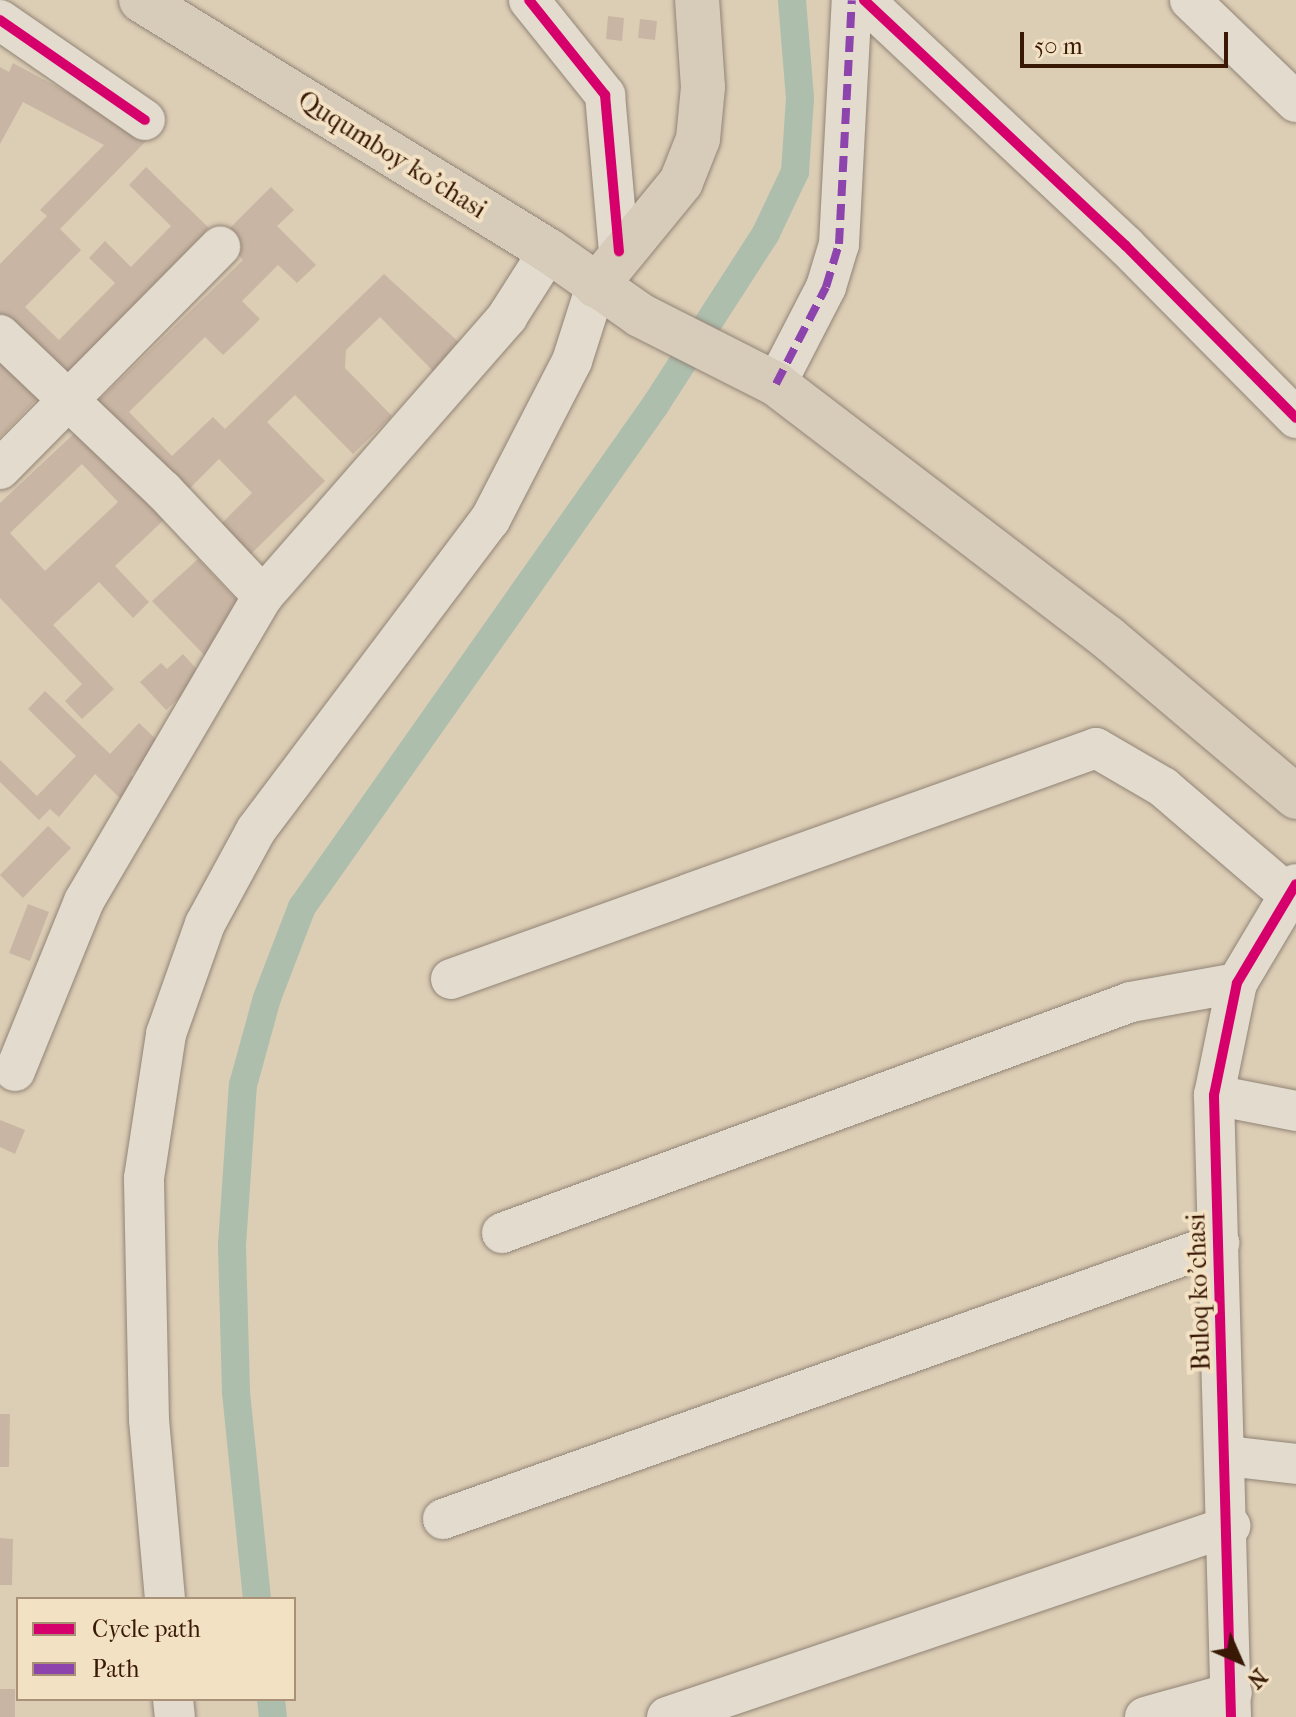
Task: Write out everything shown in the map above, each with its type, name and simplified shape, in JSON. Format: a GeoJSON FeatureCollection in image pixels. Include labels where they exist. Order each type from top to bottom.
{"type":"FeatureCollection","features":[{"type":"Feature","properties":{"kind":"main road","name":"Ququmboy ko'chasi"},"geometry":{"type":"LineString","coordinates":[[141,0],[549,251],[608,268],[640,315],[759,374],[1107,637],[1296,797]]}},
{"type":"Feature","properties":{"kind":"main road"},"geometry":{"type":"LineString","coordinates":[[608,268],[681,182],[698,139],[703,87],[697,0]]}},
{"type":"Feature","properties":{"kind":"street"},"geometry":{"type":"LineString","coordinates":[[165,1597],[149,1420],[144,1178],[166,1034],[205,924],[256,830],[490,520],[572,361],[608,268],[605,95],[529,0]]}},
{"type":"Feature","properties":{"kind":"street"},"geometry":{"type":"LineString","coordinates":[[759,374],[826,287],[839,244],[846,194],[852,0]]}},
{"type":"Feature","properties":{"kind":"street"},"geometry":{"type":"LineString","coordinates":[[864,0],[1126,246],[1296,418]]}},
{"type":"Feature","properties":{"kind":"street"},"geometry":{"type":"LineString","coordinates":[[1190,0],[1296,102]]}},
{"type":"Feature","properties":{"kind":"street"},"geometry":{"type":"LineString","coordinates":[[0,20],[145,120]]}},
{"type":"Feature","properties":{"kind":"street"},"geometry":{"type":"LineString","coordinates":[[0,469],[220,247]]}},
{"type":"Feature","properties":{"kind":"street"},"geometry":{"type":"LineString","coordinates":[[15,1071],[84,901],[263,596],[507,317],[549,251]]}},
{"type":"Feature","properties":{"kind":"street"},"geometry":{"type":"LineString","coordinates":[[0,335],[263,596]]}},
{"type":"Feature","properties":{"kind":"street"},"geometry":{"type":"LineString","coordinates":[[451,979],[1096,748],[1163,787],[1292,890]]}},
{"type":"Feature","properties":{"kind":"street","name":"Buloq ko'chasi"},"geometry":{"type":"LineString","coordinates":[[1232,1705],[1230,1526],[1214,1095],[1237,983],[1292,890]]}},
{"type":"Feature","properties":{"kind":"street"},"geometry":{"type":"LineString","coordinates":[[502,1233],[1131,1002],[1237,983]]}},
{"type":"Feature","properties":{"kind":"street"},"geometry":{"type":"LineString","coordinates":[[1214,1095],[1296,1111]]}},
{"type":"Feature","properties":{"kind":"street"},"geometry":{"type":"LineString","coordinates":[[443,1519],[1219,1243]]}},
{"type":"Feature","properties":{"kind":"street"},"geometry":{"type":"LineString","coordinates":[[1226,1456],[1296,1464]]}},
{"type":"Feature","properties":{"kind":"street"},"geometry":{"type":"LineString","coordinates":[[667,1717],[1230,1526]]}},
{"type":"Feature","properties":{"kind":"street"},"geometry":{"type":"LineString","coordinates":[[1145,1717],[1232,1705]]}},
{"type":"Feature","properties":{"kind":"building"},"geometry":{"type":"Polygon","coordinates":[[[608,16],[624,18],[622,41],[606,39],[608,16]]]}},
{"type":"Feature","properties":{"kind":"building"},"geometry":{"type":"Polygon","coordinates":[[[640,19],[657,21],[655,40],[638,38],[640,19]]]}},
{"type":"Feature","properties":{"kind":"building"},"geometry":{"type":"Polygon","coordinates":[[[13,63],[150,137],[60,229],[81,250],[25,307],[59,340],[115,283],[89,258],[105,241],[131,267],[171,226],[129,185],[146,167],[209,228],[61,379],[0,319],[0,264],[47,216],[40,210],[104,145],[23,102],[0,144],[0,67],[9,72],[13,63]]]}},
{"type":"Feature","properties":{"kind":"building"},"geometry":{"type":"Polygon","coordinates":[[[271,187],[294,210],[277,226],[316,265],[297,283],[278,265],[242,301],[260,319],[244,335],[223,355],[205,337],[129,412],[172,456],[213,417],[225,429],[384,274],[463,346],[435,373],[380,317],[346,350],[345,368],[392,416],[353,454],[295,395],[267,422],[325,481],[249,556],[220,525],[252,493],[219,459],[181,497],[92,407],[243,260],[222,236],[271,187]]]}},
{"type":"Feature","properties":{"kind":"building"},"geometry":{"type":"Polygon","coordinates":[[[0,361],[38,398],[0,437],[0,361]]]}},
{"type":"Feature","properties":{"kind":"building"},"geometry":{"type":"Polygon","coordinates":[[[81,427],[167,517],[115,566],[149,602],[133,618],[99,582],[53,625],[114,689],[82,719],[65,701],[82,684],[0,598],[0,503],[81,427]],[[82,464],[10,533],[45,571],[118,502],[82,464]]]}},
{"type":"Feature","properties":{"kind":"building"},"geometry":{"type":"Polygon","coordinates":[[[198,559],[247,611],[211,662],[152,601],[198,559]]]}},
{"type":"Feature","properties":{"kind":"building"},"geometry":{"type":"Polygon","coordinates":[[[183,654],[203,676],[166,710],[140,682],[161,663],[167,669],[183,654]]]}},
{"type":"Feature","properties":{"kind":"building"},"geometry":{"type":"Polygon","coordinates":[[[45,691],[110,754],[139,723],[161,744],[131,775],[144,787],[126,804],[95,774],[59,817],[50,809],[39,820],[0,782],[0,760],[37,796],[76,756],[28,709],[45,691]]]}},
{"type":"Feature","properties":{"kind":"building"},"geometry":{"type":"Polygon","coordinates":[[[48,826],[71,848],[23,898],[0,875],[48,826]]]}},
{"type":"Feature","properties":{"kind":"building"},"geometry":{"type":"Polygon","coordinates":[[[28,904],[49,912],[30,961],[9,953],[28,904]]]}},
{"type":"Feature","properties":{"kind":"building"},"geometry":{"type":"Polygon","coordinates":[[[0,1120],[25,1130],[15,1154],[0,1147],[0,1120]]]}},
{"type":"Feature","properties":{"kind":"building"},"geometry":{"type":"Polygon","coordinates":[[[0,1414],[10,1414],[9,1467],[0,1467],[0,1414]]]}},
{"type":"Feature","properties":{"kind":"building"},"geometry":{"type":"Polygon","coordinates":[[[0,1538],[13,1539],[12,1585],[0,1585],[0,1538]]]}},
{"type":"Feature","properties":{"kind":"building"},"geometry":{"type":"Polygon","coordinates":[[[0,1689],[15,1689],[15,1717],[0,1717],[0,1689]]]}},
{"type":"Feature","properties":{"kind":"waterway"},"geometry":{"type":"LineString","coordinates":[[257,1597],[236,1391],[232,1245],[243,1085],[267,998],[302,907],[656,404],[766,233],[795,172],[800,98],[792,0]]}},
{"type":"Feature","properties":{"kind":"waterway"},"geometry":{"type":"LineString","coordinates":[[271,1701],[273,1717]]}},
{"type":"Feature","properties":{"kind":"marked path"},"geometry":{"type":"LineString","coordinates":[[776,384],[826,287],[839,244],[852,0]]}},
{"type":"Feature","properties":{"kind":"cycle path"},"geometry":{"type":"LineString","coordinates":[[529,0],[605,95],[619,251]]}},
{"type":"Feature","properties":{"kind":"cycle path"},"geometry":{"type":"LineString","coordinates":[[864,0],[1126,246],[1296,418]]}},
{"type":"Feature","properties":{"kind":"cycle path"},"geometry":{"type":"LineString","coordinates":[[0,20],[145,120]]}},
{"type":"Feature","properties":{"kind":"cycle path"},"geometry":{"type":"LineString","coordinates":[[1231,1717],[1214,1095],[1237,983],[1296,884]]}}]}
